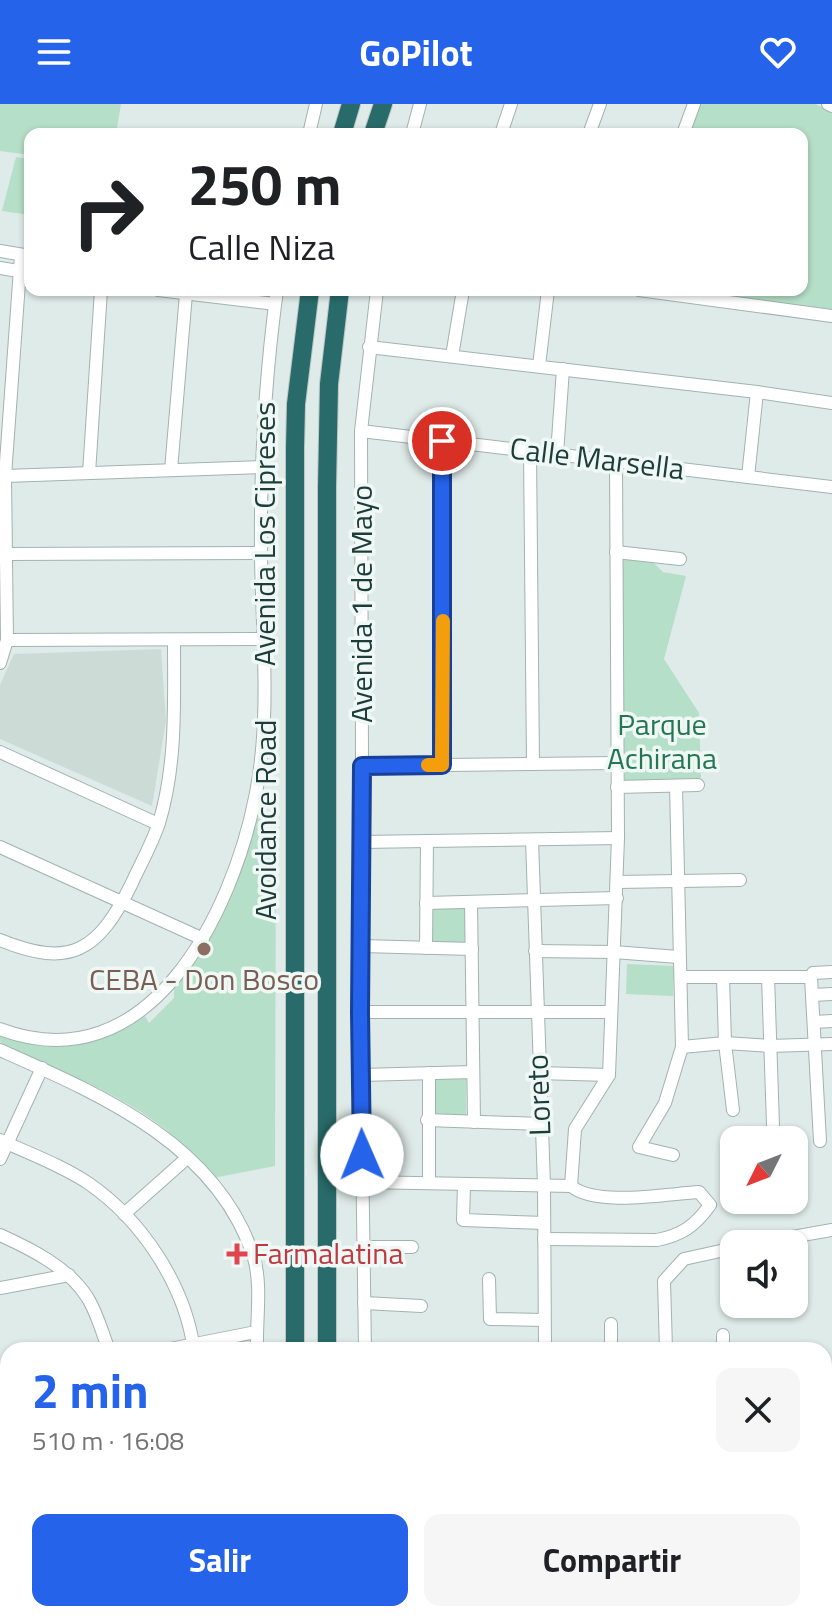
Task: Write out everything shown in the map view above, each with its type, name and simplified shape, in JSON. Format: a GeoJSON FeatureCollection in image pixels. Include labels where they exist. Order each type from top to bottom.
{"type":"FeatureCollection","features":[{"type":"Feature","properties":{"kind":"highway"},"geometry":{"type":"LineString","coordinates":[[344,128],[351,104]]}},
{"type":"Feature","properties":{"kind":"highway"},"geometry":{"type":"LineString","coordinates":[[375,128],[383,104]]}},
{"type":"Feature","properties":{"kind":"highway","name":"Avoidance Road"},"geometry":{"type":"LineString","coordinates":[[295,1342],[295,448],[296,404],[309,296]]}},
{"type":"Feature","properties":{"kind":"highway","name":"Avoidance Road"},"geometry":{"type":"LineString","coordinates":[[327,1342],[327,487],[329,384],[339,296]]}},
{"type":"Feature","properties":{"kind":"street"},"geometry":{"type":"LineString","coordinates":[[310,128],[316,104]]}},
{"type":"Feature","properties":{"kind":"street"},"geometry":{"type":"LineString","coordinates":[[414,128],[420,104]]}},
{"type":"Feature","properties":{"kind":"street"},"geometry":{"type":"LineString","coordinates":[[503,128],[511,104]]}},
{"type":"Feature","properties":{"kind":"street"},"geometry":{"type":"LineString","coordinates":[[591,128],[600,104]]}},
{"type":"Feature","properties":{"kind":"street"},"geometry":{"type":"LineString","coordinates":[[685,128],[694,104]]}},
{"type":"Feature","properties":{"kind":"street"},"geometry":{"type":"LineString","coordinates":[[0,251],[24,256]]}},
{"type":"Feature","properties":{"kind":"street"},"geometry":{"type":"LineString","coordinates":[[0,268],[24,272]]}},
{"type":"Feature","properties":{"kind":"street"},"geometry":{"type":"LineString","coordinates":[[0,663],[7,640],[5,476],[24,282]]}},
{"type":"Feature","properties":{"kind":"street"},"geometry":{"type":"LineString","coordinates":[[89,473],[101,296]]}},
{"type":"Feature","properties":{"kind":"street"},"geometry":{"type":"LineString","coordinates":[[171,470],[186,296]]}},
{"type":"Feature","properties":{"kind":"street"},"geometry":{"type":"LineString","coordinates":[[204,296],[275,304]]}},
{"type":"Feature","properties":{"kind":"street","name":"Avenida Los Cipreses"},"geometry":{"type":"LineString","coordinates":[[0,1029],[31,1038],[60,1041],[87,1037],[116,1027],[150,1005],[176,977],[203,939],[235,866],[256,792],[265,687],[262,467],[267,377],[276,296]]}},
{"type":"Feature","properties":{"kind":"street","name":"Avenida 1 de Mayo"},"geometry":{"type":"LineString","coordinates":[[365,1342],[360,1012],[361,431],[376,296]]}},
{"type":"Feature","properties":{"kind":"street"},"geometry":{"type":"LineString","coordinates":[[452,356],[462,296]]}},
{"type":"Feature","properties":{"kind":"street"},"geometry":{"type":"LineString","coordinates":[[539,366],[547,296]]}},
{"type":"Feature","properties":{"kind":"street"},"geometry":{"type":"LineString","coordinates":[[684,296],[832,316]]}},
{"type":"Feature","properties":{"kind":"street"},"geometry":{"type":"LineString","coordinates":[[369,347],[832,403]]}},
{"type":"Feature","properties":{"kind":"street"},"geometry":{"type":"LineString","coordinates":[[557,454],[563,369]]}},
{"type":"Feature","properties":{"kind":"street"},"geometry":{"type":"LineString","coordinates":[[748,477],[757,392]]}},
{"type":"Feature","properties":{"kind":"street","name":"Calle Marsella"},"geometry":{"type":"LineString","coordinates":[[361,431],[832,487]]}},
{"type":"Feature","properties":{"kind":"street"},"geometry":{"type":"LineString","coordinates":[[442,441],[442,765]]}},
{"type":"Feature","properties":{"kind":"street"},"geometry":{"type":"LineString","coordinates":[[530,451],[533,764]]}},
{"type":"Feature","properties":{"kind":"street"},"geometry":{"type":"LineString","coordinates":[[571,1186],[575,1129],[609,1075],[618,838],[616,461]]}},
{"type":"Feature","properties":{"kind":"street"},"geometry":{"type":"LineString","coordinates":[[5,476],[262,467]]}},
{"type":"Feature","properties":{"kind":"street"},"geometry":{"type":"LineString","coordinates":[[616,552],[680,559]]}},
{"type":"Feature","properties":{"kind":"street"},"geometry":{"type":"LineString","coordinates":[[5,554],[261,553]]}},
{"type":"Feature","properties":{"kind":"street"},"geometry":{"type":"LineString","coordinates":[[7,640],[262,639]]}},
{"type":"Feature","properties":{"kind":"street"},"geometry":{"type":"LineString","coordinates":[[0,940],[40,954],[68,953],[96,939],[122,902],[158,824],[172,750],[174,640]]}},
{"type":"Feature","properties":{"kind":"street"},"geometry":{"type":"LineString","coordinates":[[0,752],[158,824]]}},
{"type":"Feature","properties":{"kind":"street"},"geometry":{"type":"LineString","coordinates":[[362,766],[616,763]]}},
{"type":"Feature","properties":{"kind":"street"},"geometry":{"type":"LineString","coordinates":[[617,787],[698,785]]}},
{"type":"Feature","properties":{"kind":"street"},"geometry":{"type":"LineString","coordinates":[[673,1155],[639,1147],[665,1103],[682,1047],[676,786]]}},
{"type":"Feature","properties":{"kind":"street"},"geometry":{"type":"LineString","coordinates":[[361,842],[618,838]]}},
{"type":"Feature","properties":{"kind":"street","name":"Loreto"},"geometry":{"type":"LineString","coordinates":[[532,840],[544,1185],[545,1342]]}},
{"type":"Feature","properties":{"kind":"street"},"geometry":{"type":"LineString","coordinates":[[426,948],[427,841]]}},
{"type":"Feature","properties":{"kind":"street"},"geometry":{"type":"LineString","coordinates":[[0,847],[203,939]]}},
{"type":"Feature","properties":{"kind":"street"},"geometry":{"type":"LineString","coordinates":[[617,882],[740,880]]}},
{"type":"Feature","properties":{"kind":"street"},"geometry":{"type":"LineString","coordinates":[[426,903],[617,898]]}},
{"type":"Feature","properties":{"kind":"street"},"geometry":{"type":"LineString","coordinates":[[471,902],[474,1122]]}},
{"type":"Feature","properties":{"kind":"street"},"geometry":{"type":"LineString","coordinates":[[362,946],[472,949]]}},
{"type":"Feature","properties":{"kind":"street"},"geometry":{"type":"LineString","coordinates":[[535,951],[678,957]]}},
{"type":"Feature","properties":{"kind":"street"},"geometry":{"type":"LineString","coordinates":[[820,1141],[811,977],[813,973],[832,972]]}},
{"type":"Feature","properties":{"kind":"street"},"geometry":{"type":"LineString","coordinates":[[681,977],[811,977]]}},
{"type":"Feature","properties":{"kind":"street"},"geometry":{"type":"LineString","coordinates":[[723,977],[725,1043],[733,1110]]}},
{"type":"Feature","properties":{"kind":"street"},"geometry":{"type":"LineString","coordinates":[[768,977],[773,1125]]}},
{"type":"Feature","properties":{"kind":"street"},"geometry":{"type":"LineString","coordinates":[[812,995],[832,994]]}},
{"type":"Feature","properties":{"kind":"street"},"geometry":{"type":"LineString","coordinates":[[360,1012],[609,1012]]}},
{"type":"Feature","properties":{"kind":"street"},"geometry":{"type":"LineString","coordinates":[[814,1022],[832,1021]]}},
{"type":"Feature","properties":{"kind":"street"},"geometry":{"type":"LineString","coordinates":[[682,1047],[725,1043],[770,1046],[832,1044]]}},
{"type":"Feature","properties":{"kind":"street"},"geometry":{"type":"LineString","coordinates":[[0,1050],[130,1113],[170,1141],[212,1183],[228,1206],[254,1259],[257,1342]]}},
{"type":"Feature","properties":{"kind":"street"},"geometry":{"type":"LineString","coordinates":[[0,1159],[3,1142],[42,1068]]}},
{"type":"Feature","properties":{"kind":"street"},"geometry":{"type":"LineString","coordinates":[[361,1075],[473,1072]]}},
{"type":"Feature","properties":{"kind":"street"},"geometry":{"type":"LineString","coordinates":[[429,1073],[429,1183]]}},
{"type":"Feature","properties":{"kind":"street"},"geometry":{"type":"LineString","coordinates":[[538,1073],[609,1075]]}},
{"type":"Feature","properties":{"kind":"street"},"geometry":{"type":"LineString","coordinates":[[427,1120],[540,1124]]}},
{"type":"Feature","properties":{"kind":"street"},"geometry":{"type":"LineString","coordinates":[[3,1142],[49,1161],[89,1184],[124,1214],[162,1263],[179,1297],[192,1342]]}},
{"type":"Feature","properties":{"kind":"street"},"geometry":{"type":"LineString","coordinates":[[124,1214],[187,1158]]}},
{"type":"Feature","properties":{"kind":"street"},"geometry":{"type":"LineString","coordinates":[[362,1182],[571,1186],[580,1193],[592,1196],[699,1192],[710,1205],[688,1230],[674,1237],[657,1240],[544,1239]]}},
{"type":"Feature","properties":{"kind":"street"},"geometry":{"type":"LineString","coordinates":[[464,1184],[463,1220],[544,1223]]}},
{"type":"Feature","properties":{"kind":"street"},"geometry":{"type":"LineString","coordinates":[[808,1234],[832,1230]]}},
{"type":"Feature","properties":{"kind":"street"},"geometry":{"type":"LineString","coordinates":[[0,1235],[69,1275],[88,1298],[106,1342]]}},
{"type":"Feature","properties":{"kind":"street"},"geometry":{"type":"LineString","coordinates":[[363,1247],[412,1247]]}},
{"type":"Feature","properties":{"kind":"street"},"geometry":{"type":"LineString","coordinates":[[666,1342],[664,1281],[684,1259],[720,1251]]}},
{"type":"Feature","properties":{"kind":"street"},"geometry":{"type":"LineString","coordinates":[[0,1288],[69,1275]]}},
{"type":"Feature","properties":{"kind":"street"},"geometry":{"type":"LineString","coordinates":[[489,1279],[490,1319],[544,1320]]}},
{"type":"Feature","properties":{"kind":"street"},"geometry":{"type":"LineString","coordinates":[[364,1303],[421,1306]]}},
{"type":"Feature","properties":{"kind":"street"},"geometry":{"type":"LineString","coordinates":[[611,1324],[611,1342]]}},
{"type":"Feature","properties":{"kind":"street"},"geometry":{"type":"LineString","coordinates":[[214,1342],[256,1332]]}},
{"type":"Feature","properties":{"kind":"street"},"geometry":{"type":"LineString","coordinates":[[723,1335],[723,1342]]}},
{"type":"Feature","properties":{"kind":"shaded area"},"geometry":{"type":"Polygon","coordinates":[[[161,649],[166,721],[152,806],[0,739],[0,685],[14,654],[161,649]]]}},
{"type":"Feature","properties":{"kind":"green space"},"geometry":{"type":"Polygon","coordinates":[[[0,104],[121,104],[117,128],[24,128],[24,154],[0,151],[0,104]]]}},
{"type":"Feature","properties":{"kind":"green space"},"geometry":{"type":"Polygon","coordinates":[[[700,104],[816,104],[832,113],[832,309],[723,296],[808,296],[808,128],[690,128],[700,104]]]}},
{"type":"Feature","properties":{"kind":"green space"},"geometry":{"type":"Polygon","coordinates":[[[16,157],[24,158],[24,214],[2,211],[16,157]]]}},
{"type":"Feature","properties":{"kind":"green space","name":"Parque Achirana"},"geometry":{"type":"Polygon","coordinates":[[[620,558],[652,561],[663,572],[686,576],[664,659],[699,713],[701,778],[625,782],[620,558]]]}},
{"type":"Feature","properties":{"kind":"green space"},"geometry":{"type":"Polygon","coordinates":[[[268,814],[276,823],[275,1166],[213,1178],[182,1143],[134,1107],[12,1050],[0,1042],[0,1035],[19,1042],[57,1045],[92,1039],[145,1016],[149,1023],[174,998],[174,988],[193,961],[253,821],[268,814]]]}},
{"type":"Feature","properties":{"kind":"green space"},"geometry":{"type":"Polygon","coordinates":[[[466,904],[466,947],[431,946],[430,905],[466,904]]]}},
{"type":"Feature","properties":{"kind":"green space"},"geometry":{"type":"Polygon","coordinates":[[[627,964],[674,966],[673,996],[626,994],[627,964]]]}},
{"type":"Feature","properties":{"kind":"green space"},"geometry":{"type":"Polygon","coordinates":[[[431,1077],[466,1079],[466,1116],[431,1117],[431,1077]]]}},
{"type":"Feature","properties":{"kind":"slow traffic"},"geometry":{"type":"LineString","coordinates":[[428,765],[442,765],[443,621]]}},
{"type":"Feature","properties":{"kind":"place","name":"CEBA - Don Bosco"},"geometry":{"type":"Point","coordinates":[204,949]}},
{"type":"Feature","properties":{"kind":"place","name":"Farmalatina"},"geometry":{"type":"Point","coordinates":[237,1254]}},
{"type":"Feature","properties":{"kind":"route"},"geometry":{"type":"LineString","coordinates":[[362,1155],[362,766],[442,765],[442,441]]}}]}
